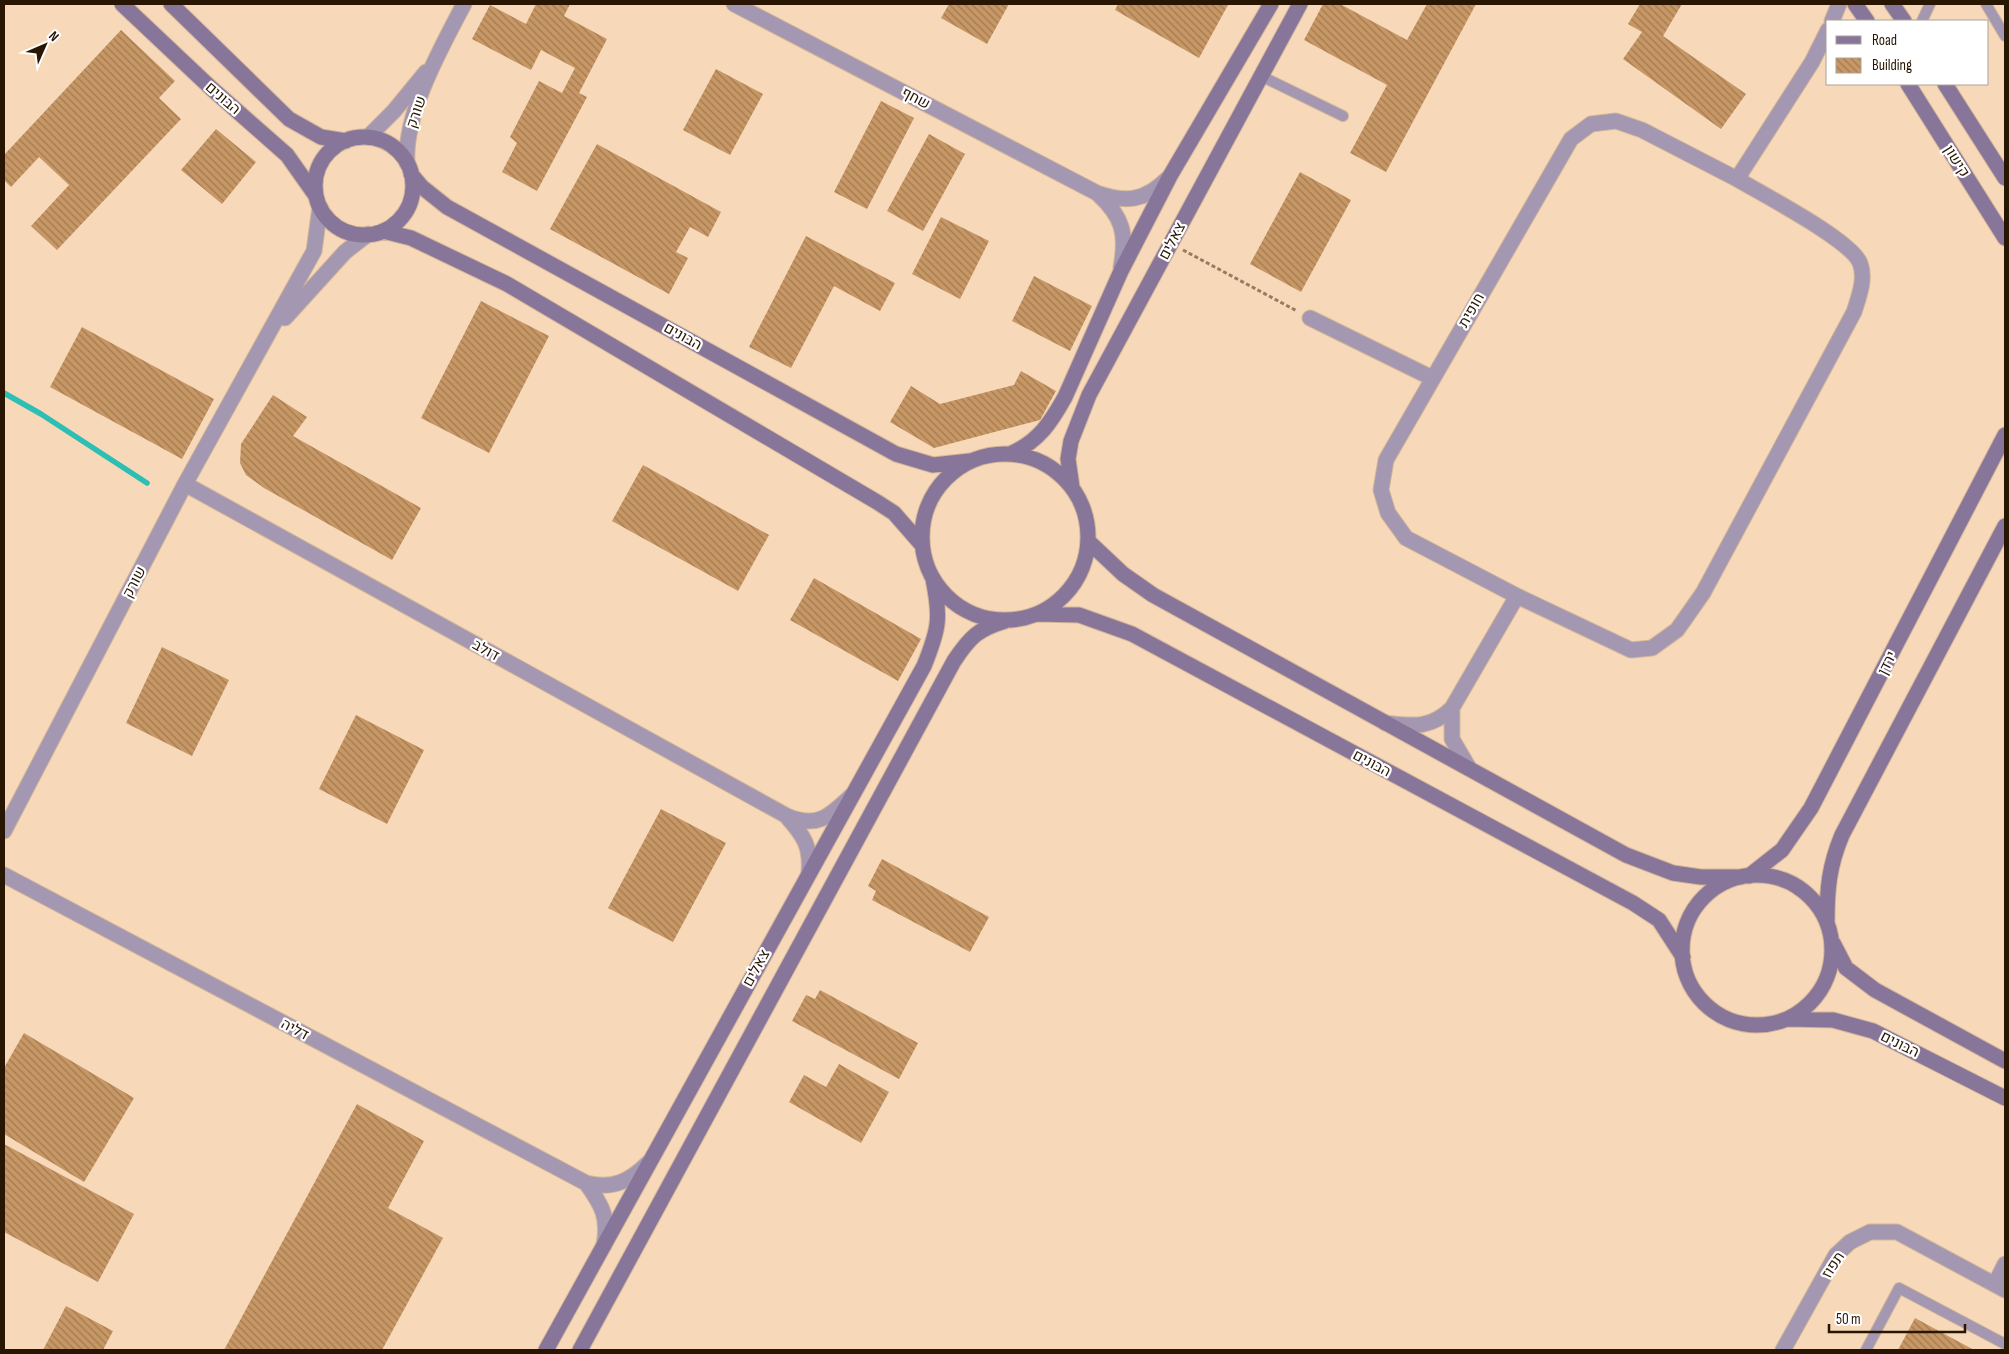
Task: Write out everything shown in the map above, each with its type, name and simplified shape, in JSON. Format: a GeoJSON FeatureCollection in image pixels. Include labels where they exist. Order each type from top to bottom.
{"type":"FeatureCollection","features":[{"type":"Feature","properties":{"kind":"street","name":"הבונים"},"geometry":{"type":"LineString","coordinates":[[122,4],[211,88],[287,155],[319,202]]}},
{"type":"Feature","properties":{"kind":"street","name":"הבונים"},"geometry":{"type":"LineString","coordinates":[[171,4],[289,119],[321,137],[346,141]]}},
{"type":"Feature","properties":{"kind":"street","name":"שורק"},"geometry":{"type":"LineString","coordinates":[[409,168],[406,144],[434,63],[464,4]]}},
{"type":"Feature","properties":{"kind":"street","name":"שחף"},"geometry":{"type":"LineString","coordinates":[[734,4],[1097,193],[1112,206],[1123,229],[1124,247],[1121,271]]}},
{"type":"Feature","properties":{"kind":"street"},"geometry":{"type":"LineString","coordinates":[[1012,454],[1037,439],[1055,415],[1065,397],[1121,271],[1170,176],[1271,4]]}},
{"type":"Feature","properties":{"kind":"street","name":"צאלים"},"geometry":{"type":"LineString","coordinates":[[1072,487],[1068,459],[1072,441],[1088,395],[1300,4]]}},
{"type":"Feature","properties":{"kind":"street"},"geometry":{"type":"LineString","coordinates":[[1832,20],[1839,4]]}},
{"type":"Feature","properties":{"kind":"street"},"geometry":{"type":"LineString","coordinates":[[1855,4],[1866,20]]}},
{"type":"Feature","properties":{"kind":"street"},"geometry":{"type":"LineString","coordinates":[[1892,4],[1903,20]]}},
{"type":"Feature","properties":{"kind":"street"},"geometry":{"type":"LineString","coordinates":[[1737,179],[1812,62],[1826,34]]}},
{"type":"Feature","properties":{"kind":"street"},"geometry":{"type":"LineString","coordinates":[[1812,62],[1826,54]]}},
{"type":"Feature","properties":{"kind":"street","name":"שורק"},"geometry":{"type":"LineString","coordinates":[[368,137],[394,111],[434,63]]}},
{"type":"Feature","properties":{"kind":"street","name":"קישון"},"geometry":{"type":"LineString","coordinates":[[1909,85],[2005,238]]}},
{"type":"Feature","properties":{"kind":"street","name":"קישון"},"geometry":{"type":"LineString","coordinates":[[1946,85],[2005,178]]}},
{"type":"Feature","properties":{"kind":"street","name":"חופית"},"geometry":{"type":"LineString","coordinates":[[1616,121],[1642,130],[1737,179],[1847,246],[1860,263],[1862,285],[1854,312],[1703,594],[1677,630],[1652,648],[1631,650],[1517,596],[1406,538],[1388,513],[1381,490],[1386,460],[1571,139],[1591,124],[1616,121]]}},
{"type":"Feature","properties":{"kind":"street"},"geometry":{"type":"LineString","coordinates":[[368,137],[381,140],[394,147],[409,168],[413,189],[410,203],[404,215],[395,224],[383,231],[368,234],[352,233],[340,228],[330,221],[319,202],[316,179],[319,167],[333,148],[346,141],[368,137]]}},
{"type":"Feature","properties":{"kind":"street","name":"הבונים"},"geometry":{"type":"LineString","coordinates":[[409,168],[447,207],[896,454],[933,465],[970,461]]}},
{"type":"Feature","properties":{"kind":"street","name":"שחף"},"geometry":{"type":"LineString","coordinates":[[1097,193],[1122,199],[1139,197],[1154,192],[1170,176]]}},
{"type":"Feature","properties":{"kind":"street","name":"שורק"},"geometry":{"type":"LineString","coordinates":[[4,831],[186,484],[314,251],[319,202]]}},
{"type":"Feature","properties":{"kind":"street"},"geometry":{"type":"LineString","coordinates":[[383,231],[411,238],[508,284],[894,512],[922,545]]}},
{"type":"Feature","properties":{"kind":"street","name":"שורק"},"geometry":{"type":"LineString","coordinates":[[268,335],[345,252],[368,234]]}},
{"type":"Feature","properties":{"kind":"street"},"geometry":{"type":"LineString","coordinates":[[1310,318],[1432,378]]}},
{"type":"Feature","properties":{"kind":"street","name":"ירדן"},"geometry":{"type":"LineString","coordinates":[[1745,877],[1782,850],[1811,808],[2005,435]]}},
{"type":"Feature","properties":{"kind":"street"},"geometry":{"type":"LineString","coordinates":[[1012,454],[1035,459],[1055,470],[1072,487],[1082,504],[1088,523],[1089,542],[1084,565],[1073,586],[1057,603],[1037,614],[1005,621],[984,618],[964,609],[947,596],[934,579],[926,563],[922,545],[923,524],[928,505],[938,487],[952,472],[970,461],[990,455],[1012,454]]}},
{"type":"Feature","properties":{"kind":"street","name":"דולב"},"geometry":{"type":"LineString","coordinates":[[186,484],[787,816],[800,822],[820,820],[827,817],[852,794]]}},
{"type":"Feature","properties":{"kind":"street"},"geometry":{"type":"LineString","coordinates":[[1745,877],[1716,887],[1705,896],[1693,911],[1683,937],[1683,957],[1694,991],[1706,1005],[1719,1014],[1740,1023],[1758,1025],[1786,1019],[1801,1011],[1820,991],[1828,974],[1832,952],[1827,923],[1827,886],[1830,867],[1842,835],[2005,526]]}},
{"type":"Feature","properties":{"kind":"street"},"geometry":{"type":"LineString","coordinates":[[1089,542],[1123,574],[1153,595],[1626,855],[1674,873],[1701,877],[1778,878],[1794,885],[1806,894],[1818,908],[1827,923]]}},
{"type":"Feature","properties":{"kind":"street","name":"צאלים"},"geometry":{"type":"LineString","coordinates":[[546,1350],[924,666],[938,626],[939,610],[934,579]]}},
{"type":"Feature","properties":{"kind":"street"},"geometry":{"type":"LineString","coordinates":[[1384,723],[1410,726],[1426,724],[1437,721],[1452,708],[1517,596]]}},
{"type":"Feature","properties":{"kind":"street","name":"הבונים"},"geometry":{"type":"LineString","coordinates":[[1037,614],[1079,615],[1132,634],[1632,903],[1659,920],[1683,957]]}},
{"type":"Feature","properties":{"kind":"street","name":"צאלים"},"geometry":{"type":"LineString","coordinates":[[580,1350],[954,661],[974,634],[985,626],[1005,621]]}},
{"type":"Feature","properties":{"kind":"street"},"geometry":{"type":"LineString","coordinates":[[1452,708],[1452,739],[1469,768]]}},
{"type":"Feature","properties":{"kind":"street","name":"דולב"},"geometry":{"type":"LineString","coordinates":[[787,816],[800,832],[811,855],[809,872]]}},
{"type":"Feature","properties":{"kind":"street","name":"דליה"},"geometry":{"type":"LineString","coordinates":[[4,875],[586,1183],[595,1186],[621,1184],[634,1176],[652,1159]]}},
{"type":"Feature","properties":{"kind":"street"},"geometry":{"type":"LineString","coordinates":[[1831,939],[1846,968],[1860,980],[2005,1061]]}},
{"type":"Feature","properties":{"kind":"street","name":"הבונים"},"geometry":{"type":"LineString","coordinates":[[1786,1019],[1833,1020],[1873,1031],[2005,1098]]}},
{"type":"Feature","properties":{"kind":"street","name":"דליה"},"geometry":{"type":"LineString","coordinates":[[586,1183],[601,1204],[605,1216],[607,1230],[604,1245]]}},
{"type":"Feature","properties":{"kind":"street","name":"תפוז"},"geometry":{"type":"LineString","coordinates":[[1783,1350],[1836,1255],[1850,1242],[1870,1232],[1897,1232],[2000,1287],[2005,1264]]}},
{"type":"Feature","properties":{"kind":"lane"},"geometry":{"type":"LineString","coordinates":[[1922,20],[1930,4]]}},
{"type":"Feature","properties":{"kind":"lane"},"geometry":{"type":"LineString","coordinates":[[1986,4],[2005,36]]}},
{"type":"Feature","properties":{"kind":"lane"},"geometry":{"type":"LineString","coordinates":[[1261,76],[1343,116]]}},
{"type":"Feature","properties":{"kind":"lane"},"geometry":{"type":"LineString","coordinates":[[1866,1350],[1899,1288],[2005,1344]]}},
{"type":"Feature","properties":{"kind":"path"},"geometry":{"type":"LineString","coordinates":[[1171,243],[1310,318]]}},
{"type":"Feature","properties":{"kind":"building"},"geometry":{"type":"Polygon","coordinates":[[[536,4],[570,4],[564,16],[607,39],[579,93],[587,97],[537,191],[502,172],[517,143],[510,137],[539,81],[562,93],[575,68],[541,50],[531,70],[472,39],[490,5],[526,24],[536,4]]]}},
{"type":"Feature","properties":{"kind":"building"},"geometry":{"type":"Polygon","coordinates":[[[949,4],[1009,4],[987,44],[941,18],[949,4]]]}},
{"type":"Feature","properties":{"kind":"building"},"geometry":{"type":"Polygon","coordinates":[[[1118,4],[1228,5],[1199,58],[1115,10],[1118,4]]]}},
{"type":"Feature","properties":{"kind":"building"},"geometry":{"type":"Polygon","coordinates":[[[1323,4],[1340,4],[1407,40],[1427,4],[1476,4],[1386,172],[1350,153],[1387,85],[1304,40],[1323,4]]]}},
{"type":"Feature","properties":{"kind":"building"},"geometry":{"type":"Polygon","coordinates":[[[1640,4],[1682,4],[1663,36],[1746,94],[1721,129],[1623,59],[1642,32],[1628,24],[1640,4]]]}},
{"type":"Feature","properties":{"kind":"building"},"geometry":{"type":"Polygon","coordinates":[[[121,30],[175,81],[159,98],[181,119],[57,250],[31,226],[69,185],[39,157],[11,187],[4,180],[4,155],[121,30]]]}},
{"type":"Feature","properties":{"kind":"building"},"geometry":{"type":"Polygon","coordinates":[[[716,69],[763,94],[730,155],[683,130],[716,69]]]}},
{"type":"Feature","properties":{"kind":"building"},"geometry":{"type":"Polygon","coordinates":[[[881,101],[914,118],[867,209],[834,192],[881,101]]]}},
{"type":"Feature","properties":{"kind":"building"},"geometry":{"type":"Polygon","coordinates":[[[216,129],[256,162],[222,204],[181,170],[216,129]]]}},
{"type":"Feature","properties":{"kind":"building"},"geometry":{"type":"Polygon","coordinates":[[[929,134],[965,154],[923,231],[887,211],[929,134]]]}},
{"type":"Feature","properties":{"kind":"building"},"geometry":{"type":"Polygon","coordinates":[[[597,144],[721,212],[708,237],[690,227],[676,252],[688,258],[669,294],[550,229],[597,144]]]}},
{"type":"Feature","properties":{"kind":"building"},"geometry":{"type":"Polygon","coordinates":[[[1300,172],[1351,200],[1301,292],[1250,264],[1300,172]]]}},
{"type":"Feature","properties":{"kind":"building"},"geometry":{"type":"Polygon","coordinates":[[[941,217],[989,241],[960,299],[912,274],[941,217]]]}},
{"type":"Feature","properties":{"kind":"building"},"geometry":{"type":"Polygon","coordinates":[[[806,236],[895,283],[880,311],[834,286],[791,368],[749,347],[806,236]]]}},
{"type":"Feature","properties":{"kind":"building"},"geometry":{"type":"Polygon","coordinates":[[[1034,276],[1092,306],[1070,351],[1012,321],[1034,276]]]}},
{"type":"Feature","properties":{"kind":"building"},"geometry":{"type":"Polygon","coordinates":[[[481,301],[549,336],[489,453],[421,418],[481,301]]]}},
{"type":"Feature","properties":{"kind":"building"},"geometry":{"type":"Polygon","coordinates":[[[82,327],[214,399],[182,459],[50,387],[82,327]]]}},
{"type":"Feature","properties":{"kind":"building"},"geometry":{"type":"Polygon","coordinates":[[[1021,371],[1056,391],[1040,420],[934,448],[890,422],[911,386],[940,404],[1014,385],[1021,371]]]}},
{"type":"Feature","properties":{"kind":"building"},"geometry":{"type":"Polygon","coordinates":[[[273,395],[307,417],[293,436],[421,508],[392,560],[264,488],[246,475],[240,463],[241,444],[273,395]]]}},
{"type":"Feature","properties":{"kind":"building"},"geometry":{"type":"Polygon","coordinates":[[[643,465],[769,535],[738,591],[612,521],[643,465]]]}},
{"type":"Feature","properties":{"kind":"building"},"geometry":{"type":"Polygon","coordinates":[[[814,578],[921,639],[898,681],[790,620],[814,578]]]}},
{"type":"Feature","properties":{"kind":"building"},"geometry":{"type":"Polygon","coordinates":[[[162,647],[229,680],[192,756],[126,723],[162,647]]]}},
{"type":"Feature","properties":{"kind":"building"},"geometry":{"type":"Polygon","coordinates":[[[356,715],[424,750],[387,824],[319,789],[356,715]]]}},
{"type":"Feature","properties":{"kind":"building"},"geometry":{"type":"Polygon","coordinates":[[[661,809],[726,843],[673,942],[608,908],[661,809]]]}},
{"type":"Feature","properties":{"kind":"building"},"geometry":{"type":"Polygon","coordinates":[[[882,859],[989,917],[970,952],[872,900],[876,891],[868,886],[882,859]]]}},
{"type":"Feature","properties":{"kind":"building"},"geometry":{"type":"Polygon","coordinates":[[[820,990],[918,1043],[899,1079],[792,1021],[806,995],[815,999],[820,990]]]}},
{"type":"Feature","properties":{"kind":"building"},"geometry":{"type":"Polygon","coordinates":[[[24,1033],[134,1098],[84,1182],[4,1134],[4,1068],[24,1033]]]}},
{"type":"Feature","properties":{"kind":"building"},"geometry":{"type":"Polygon","coordinates":[[[839,1064],[889,1092],[861,1143],[789,1102],[804,1075],[826,1087],[839,1064]]]}},
{"type":"Feature","properties":{"kind":"building"},"geometry":{"type":"Polygon","coordinates":[[[357,1104],[424,1141],[388,1208],[443,1238],[382,1350],[224,1350],[357,1104]]]}},
{"type":"Feature","properties":{"kind":"building"},"geometry":{"type":"Polygon","coordinates":[[[4,1144],[134,1214],[98,1282],[4,1232],[4,1144]]]}},
{"type":"Feature","properties":{"kind":"building"},"geometry":{"type":"Polygon","coordinates":[[[66,1306],[113,1331],[103,1350],[43,1350],[66,1306]]]}},
{"type":"Feature","properties":{"kind":"building"},"geometry":{"type":"Polygon","coordinates":[[[1915,1318],[1974,1350],[1898,1350],[1915,1318]]]}},
{"type":"Feature","properties":{"kind":"waterway"},"geometry":{"type":"LineString","coordinates":[[4,393],[41,414],[147,483]]}}]}
